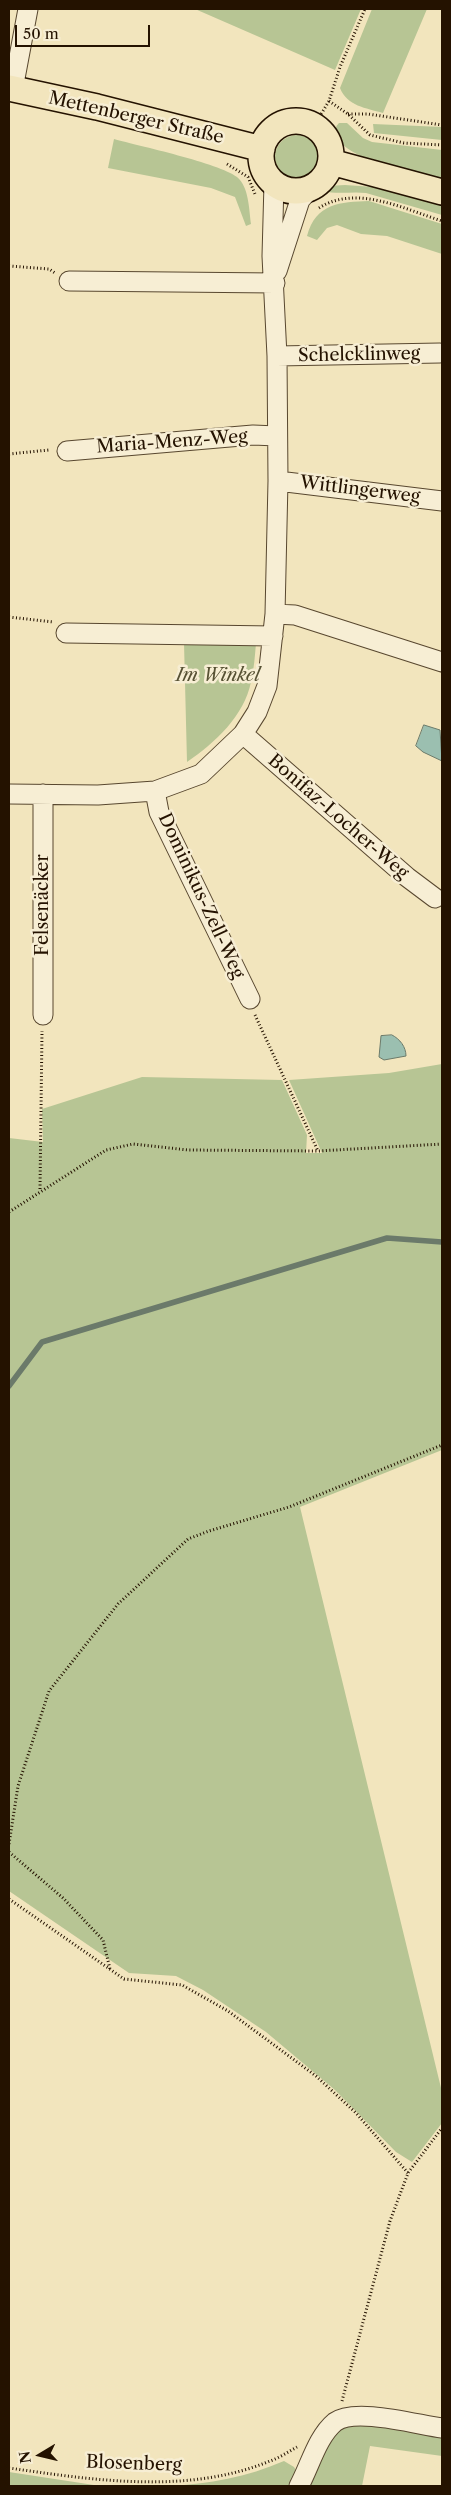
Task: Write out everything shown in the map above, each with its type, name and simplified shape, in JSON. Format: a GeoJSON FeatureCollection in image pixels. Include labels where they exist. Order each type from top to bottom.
{"type":"FeatureCollection","features":[{"type":"Feature","properties":{"kind":"main road","name":"Mettenberger Straße"},"geometry":{"type":"LineString","coordinates":[[11,89],[97,107],[262,149]]}},
{"type":"Feature","properties":{"kind":"main road"},"geometry":{"type":"LineString","coordinates":[[303,122],[314,126],[328,141],[331,162],[327,173],[320,182],[310,188],[292,190],[274,183],[263,168],[262,149],[270,135],[282,124],[303,122]]}},
{"type":"Feature","properties":{"kind":"main road"},"geometry":{"type":"LineString","coordinates":[[331,162],[442,192]]}},
{"type":"Feature","properties":{"kind":"street"},"geometry":{"type":"LineString","coordinates":[[11,89],[28,9]]}},
{"type":"Feature","properties":{"kind":"street"},"geometry":{"type":"LineString","coordinates":[[9,794],[129,794],[155,791],[201,774],[243,734],[257,712],[267,686],[275,614],[278,481],[277,356],[272,256],[274,183]]}},
{"type":"Feature","properties":{"kind":"street"},"geometry":{"type":"LineString","coordinates":[[274,280],[300,200],[310,188]]}},
{"type":"Feature","properties":{"kind":"street"},"geometry":{"type":"LineString","coordinates":[[69,281],[274,280]]}},
{"type":"Feature","properties":{"kind":"street","name":"Schelcklinweg"},"geometry":{"type":"LineString","coordinates":[[277,356],[440,353]]}},
{"type":"Feature","properties":{"kind":"street","name":"Maria-Menz-Weg"},"geometry":{"type":"LineString","coordinates":[[67,451],[244,436],[277,436]]}},
{"type":"Feature","properties":{"kind":"street","name":"Wittlingerweg"},"geometry":{"type":"LineString","coordinates":[[278,481],[442,500]]}},
{"type":"Feature","properties":{"kind":"street"},"geometry":{"type":"LineString","coordinates":[[275,614],[294,615],[442,662]]}},
{"type":"Feature","properties":{"kind":"street"},"geometry":{"type":"LineString","coordinates":[[66,633],[273,636]]}},
{"type":"Feature","properties":{"kind":"street","name":"Bonifaz-Locher-Weg"},"geometry":{"type":"LineString","coordinates":[[243,734],[407,877],[435,898]]}},
{"type":"Feature","properties":{"kind":"street","name":"Dominikus-Zell-Weg"},"geometry":{"type":"LineString","coordinates":[[155,791],[160,812],[250,999]]}},
{"type":"Feature","properties":{"kind":"street","name":"Felsenäcker"},"geometry":{"type":"LineString","coordinates":[[43,794],[43,1015]]}},
{"type":"Feature","properties":{"kind":"street"},"geometry":{"type":"LineString","coordinates":[[299,2486],[320,2442],[336,2422],[349,2417],[364,2416],[442,2428]]}},
{"type":"Feature","properties":{"kind":"path"},"geometry":{"type":"LineString","coordinates":[[314,126],[329,100],[340,67],[365,9]]}},
{"type":"Feature","properties":{"kind":"path"},"geometry":{"type":"LineString","coordinates":[[329,100],[348,114],[370,135],[404,143],[442,145]]}},
{"type":"Feature","properties":{"kind":"path"},"geometry":{"type":"LineString","coordinates":[[348,114],[368,114],[442,125]]}},
{"type":"Feature","properties":{"kind":"path"},"geometry":{"type":"LineString","coordinates":[[230,164],[248,178],[257,205],[266,214],[274,216]]}},
{"type":"Feature","properties":{"kind":"path"},"geometry":{"type":"LineString","coordinates":[[292,221],[304,224],[315,211],[328,202],[352,197],[369,198],[442,221]]}},
{"type":"Feature","properties":{"kind":"path"},"geometry":{"type":"LineString","coordinates":[[9,266],[49,269],[69,281]]}},
{"type":"Feature","properties":{"kind":"path"},"geometry":{"type":"LineString","coordinates":[[9,454],[67,451]]}},
{"type":"Feature","properties":{"kind":"path"},"geometry":{"type":"LineString","coordinates":[[9,617],[51,621],[66,633]]}},
{"type":"Feature","properties":{"kind":"path"},"geometry":{"type":"LineString","coordinates":[[250,999],[254,1013],[318,1151]]}},
{"type":"Feature","properties":{"kind":"path"},"geometry":{"type":"LineString","coordinates":[[40,1190],[43,1015]]}},
{"type":"Feature","properties":{"kind":"path"},"geometry":{"type":"LineString","coordinates":[[9,1212],[40,1190],[106,1150],[133,1144],[188,1150],[318,1151],[442,1144]]}},
{"type":"Feature","properties":{"kind":"path"},"geometry":{"type":"LineString","coordinates":[[9,1844],[18,1786],[49,1691],[118,1604],[188,1539],[289,1507],[442,1445]]}},
{"type":"Feature","properties":{"kind":"path"},"geometry":{"type":"LineString","coordinates":[[9,1852],[63,1898],[103,1940],[110,1969]]}},
{"type":"Feature","properties":{"kind":"path"},"geometry":{"type":"LineString","coordinates":[[9,1899],[124,1978],[182,1985],[228,2011],[316,2076],[356,2113],[408,2173]]}},
{"type":"Feature","properties":{"kind":"path"},"geometry":{"type":"LineString","coordinates":[[336,2422],[390,2221],[408,2173],[442,2128]]}},
{"type":"Feature","properties":{"kind":"path","name":"Blosenberg"},"geometry":{"type":"LineString","coordinates":[[9,2468],[116,2480],[154,2482],[191,2480],[227,2474],[269,2462],[303,2444]]}},
{"type":"Feature","properties":{"kind":"green space"},"geometry":{"type":"Polygon","coordinates":[[[195,9],[361,9],[335,70],[195,9]]]}},
{"type":"Feature","properties":{"kind":"green space"},"geometry":{"type":"Polygon","coordinates":[[[372,9],[427,9],[383,113],[352,103],[340,88],[372,9]]]}},
{"type":"Feature","properties":{"kind":"green space"},"geometry":{"type":"Polygon","coordinates":[[[339,123],[347,123],[363,138],[372,142],[442,150],[442,184],[395,170],[356,153],[341,144],[335,133],[339,123]]]}},
{"type":"Feature","properties":{"kind":"green space"},"geometry":{"type":"Polygon","coordinates":[[[373,124],[442,127],[442,140],[374,133],[373,124]]]}},
{"type":"Feature","properties":{"kind":"green space"},"geometry":{"type":"Polygon","coordinates":[[[293,135],[301,135],[313,141],[319,157],[313,173],[301,179],[293,179],[281,173],[275,161],[275,153],[281,141],[293,135]]]}},
{"type":"Feature","properties":{"kind":"green space"},"geometry":{"type":"Polygon","coordinates":[[[114,139],[214,166],[237,177],[246,192],[251,224],[246,226],[235,197],[211,188],[108,168],[114,139]]]}},
{"type":"Feature","properties":{"kind":"green space"},"geometry":{"type":"Polygon","coordinates":[[[345,185],[388,188],[442,201],[442,215],[366,193],[334,193],[324,191],[328,186],[345,185]]]}},
{"type":"Feature","properties":{"kind":"green space"},"geometry":{"type":"Polygon","coordinates":[[[369,201],[442,224],[442,254],[387,236],[361,234],[337,225],[327,228],[317,240],[307,236],[316,217],[330,206],[348,202],[369,201]]]}},
{"type":"Feature","properties":{"kind":"green space","name":"Im Winkel"},"geometry":{"type":"Polygon","coordinates":[[[184,643],[256,643],[251,682],[242,706],[227,728],[187,762],[184,643]]]}},
{"type":"Feature","properties":{"kind":"green space"},"geometry":{"type":"Polygon","coordinates":[[[442,1064],[442,1450],[300,1507],[442,2092],[442,2123],[412,2162],[396,2152],[335,2090],[266,2032],[203,1990],[176,1976],[129,1973],[9,1891],[9,1138],[43,1142],[42,1109],[142,1077],[282,1080],[307,1135],[306,1153],[322,1153],[289,1080],[389,1073],[442,1064]]]}},
{"type":"Feature","properties":{"kind":"green space"},"geometry":{"type":"Polygon","coordinates":[[[368,2423],[442,2434],[442,2456],[370,2446],[362,2486],[309,2486],[333,2433],[346,2425],[368,2423]]]}},
{"type":"Feature","properties":{"kind":"green space"},"geometry":{"type":"Polygon","coordinates":[[[284,2461],[294,2467],[300,2477],[295,2486],[169,2486],[199,2484],[228,2479],[284,2461]]]}},
{"type":"Feature","properties":{"kind":"green space"},"geometry":{"type":"Polygon","coordinates":[[[9,2472],[94,2485],[119,2486],[9,2486],[9,2472]]]}},
{"type":"Feature","properties":{"kind":"shaded area"},"geometry":{"type":"Polygon","coordinates":[[[424,725],[440,730],[442,761],[423,752],[416,746],[424,725]]]}},
{"type":"Feature","properties":{"kind":"shaded area"},"geometry":{"type":"Polygon","coordinates":[[[392,1035],[402,1044],[406,1056],[384,1060],[379,1057],[381,1036],[392,1035]]]}},
{"type":"Feature","properties":{"kind":"waterway"},"geometry":{"type":"LineString","coordinates":[[9,1386],[42,1342],[387,1238],[442,1242]]}}]}
